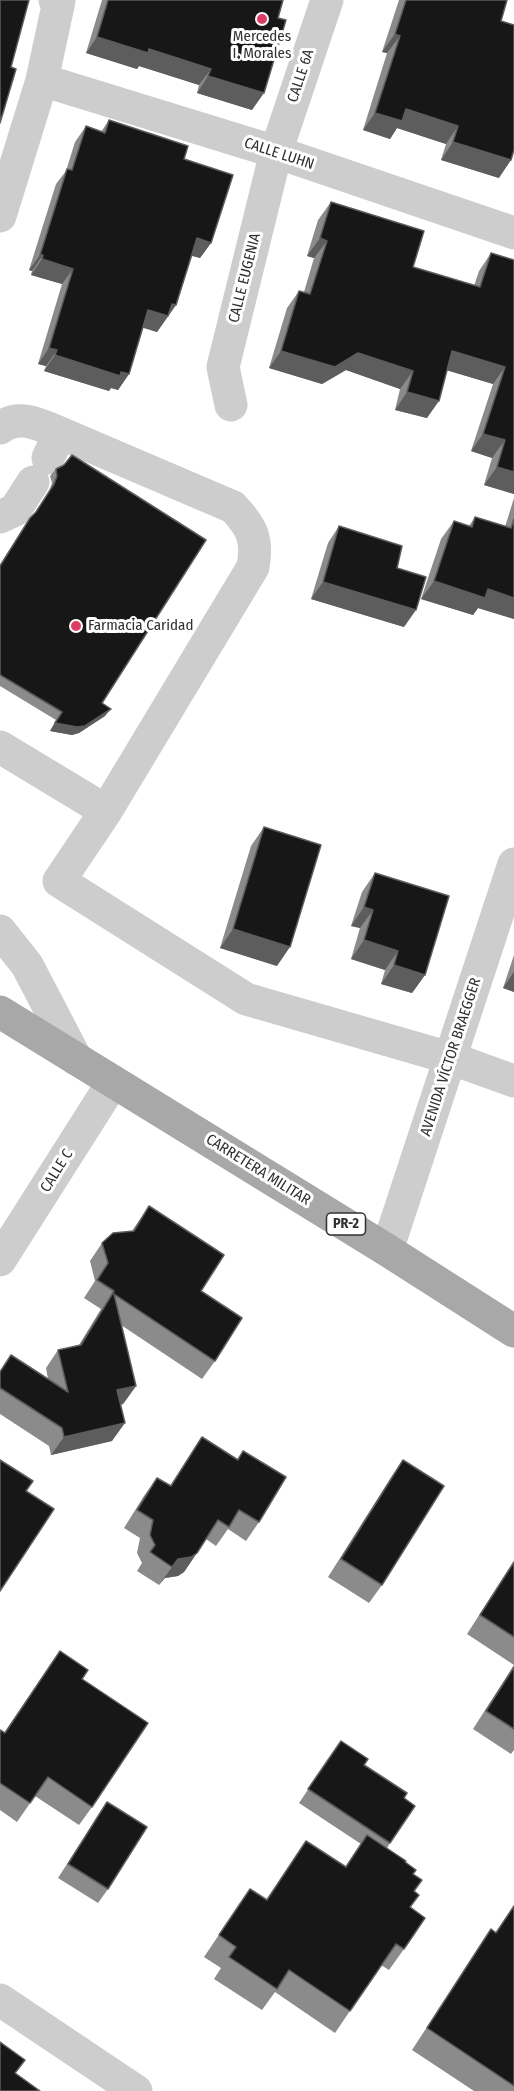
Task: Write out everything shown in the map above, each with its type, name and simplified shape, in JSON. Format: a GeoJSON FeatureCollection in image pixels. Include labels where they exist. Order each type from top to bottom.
{"type":"FeatureCollection","features":[{"type":"Feature","properties":{"kind":"main road","name":"CARRETERA MILITAR"},"geometry":{"type":"LineString","coordinates":[[0,1012],[387,1250],[514,1331]]}},
{"type":"Feature","properties":{"kind":"street"},"geometry":{"type":"LineString","coordinates":[[0,216],[42,80],[59,1],[55,0]]}},
{"type":"Feature","properties":{"kind":"street","name":"CALLE 6A"},"geometry":{"type":"LineString","coordinates":[[276,152],[327,0]]}},
{"type":"Feature","properties":{"kind":"street","name":"CALLE LUHN"},"geometry":{"type":"LineString","coordinates":[[42,80],[276,152],[514,233]]}},
{"type":"Feature","properties":{"kind":"street","name":"CALLE EUGENIA"},"geometry":{"type":"LineString","coordinates":[[231,405],[223,367],[276,152]]}},
{"type":"Feature","properties":{"kind":"street"},"geometry":{"type":"LineString","coordinates":[[0,428],[20,420],[34,422],[47,458]]}},
{"type":"Feature","properties":{"kind":"street"},"geometry":{"type":"LineString","coordinates":[[0,517],[15,510],[47,458]]}},
{"type":"Feature","properties":{"kind":"street"},"geometry":{"type":"LineString","coordinates":[[47,458],[233,507],[246,521],[253,534],[256,552],[253,567],[233,601],[106,811],[59,881],[246,999],[450,1058],[514,1081]]}},
{"type":"Feature","properties":{"kind":"street"},"geometry":{"type":"LineString","coordinates":[[0,747],[106,811]]}},
{"type":"Feature","properties":{"kind":"street","name":"AVENIDA VÍCTOR BRAEGGER"},"geometry":{"type":"LineString","coordinates":[[387,1250],[514,864]]}},
{"type":"Feature","properties":{"kind":"street"},"geometry":{"type":"LineString","coordinates":[[0,931],[27,965],[76,1059]]}},
{"type":"Feature","properties":{"kind":"street","name":"CALLE C"},"geometry":{"type":"LineString","coordinates":[[0,1260],[113,1082]]}},
{"type":"Feature","properties":{"kind":"street"},"geometry":{"type":"LineString","coordinates":[[0,2000],[136,2091]]}},
{"type":"Feature","properties":{"kind":"building"},"geometry":{"type":"Polygon","coordinates":[[[0,0],[29,0],[11,67],[16,69],[0,123],[0,0]]]}},
{"type":"Feature","properties":{"kind":"building"},"geometry":{"type":"Polygon","coordinates":[[[108,0],[283,0],[278,18],[286,20],[264,93],[208,76],[211,69],[149,49],[148,53],[97,37],[108,0]]]}},
{"type":"Feature","properties":{"kind":"building"},"geometry":{"type":"Polygon","coordinates":[[[406,0],[507,0],[501,21],[514,25],[514,150],[511,160],[453,142],[458,126],[406,109],[402,121],[375,113],[400,36],[395,34],[406,0]]]}},
{"type":"Feature","properties":{"kind":"building"},"geometry":{"type":"Polygon","coordinates":[[[109,120],[188,146],[184,159],[233,175],[211,243],[197,238],[176,305],[172,304],[168,316],[148,310],[129,374],[121,372],[120,376],[55,355],[57,350],[49,348],[73,269],[42,259],[43,255],[40,255],[67,169],[72,170],[86,126],[105,133],[109,120]]]}},
{"type":"Feature","properties":{"kind":"building"},"geometry":{"type":"Polygon","coordinates":[[[331,202],[424,231],[413,267],[480,287],[491,253],[514,260],[514,472],[497,467],[505,440],[483,434],[505,367],[452,351],[439,401],[407,392],[413,371],[358,353],[335,367],[281,351],[299,291],[310,294],[327,241],[320,238],[331,202]]]}},
{"type":"Feature","properties":{"kind":"building","name":"Farmacia Caridad"},"geometry":{"type":"Polygon","coordinates":[[[72,455],[206,540],[102,703],[111,709],[85,726],[77,727],[55,723],[62,712],[0,675],[0,566],[54,484],[57,476],[56,469],[64,465],[72,455]]]}},
{"type":"Feature","properties":{"kind":"building"},"geometry":{"type":"Polygon","coordinates":[[[475,517],[511,528],[514,519],[514,598],[488,589],[485,598],[434,581],[454,521],[472,527],[475,517]]]}},
{"type":"Feature","properties":{"kind":"building"},"geometry":{"type":"Polygon","coordinates":[[[339,526],[402,546],[397,568],[426,577],[416,610],[323,582],[339,526]]]}},
{"type":"Feature","properties":{"kind":"building"},"geometry":{"type":"Polygon","coordinates":[[[264,827],[321,845],[290,947],[233,929],[264,827]]]}},
{"type":"Feature","properties":{"kind":"building"},"geometry":{"type":"Polygon","coordinates":[[[375,873],[449,896],[425,975],[394,965],[398,951],[364,940],[373,910],[364,907],[375,873]]]}},
{"type":"Feature","properties":{"kind":"building"},"geometry":{"type":"Polygon","coordinates":[[[149,1206],[224,1255],[201,1291],[242,1318],[215,1361],[114,1294],[136,1386],[117,1390],[125,1423],[64,1437],[62,1428],[0,1388],[0,1372],[11,1355],[68,1392],[58,1350],[81,1345],[114,1291],[97,1280],[108,1263],[102,1243],[113,1233],[134,1231],[149,1206]]]}},
{"type":"Feature","properties":{"kind":"building"},"geometry":{"type":"Polygon","coordinates":[[[202,1437],[238,1460],[243,1451],[286,1477],[259,1522],[239,1510],[229,1527],[218,1520],[197,1553],[191,1557],[178,1559],[172,1567],[150,1552],[155,1545],[150,1535],[153,1520],[137,1510],[157,1478],[171,1486],[202,1437]]]}},
{"type":"Feature","properties":{"kind":"building"},"geometry":{"type":"Polygon","coordinates":[[[0,1460],[33,1481],[26,1491],[54,1509],[0,1591],[0,1460]]]}},
{"type":"Feature","properties":{"kind":"building"},"geometry":{"type":"Polygon","coordinates":[[[403,1460],[444,1486],[382,1585],[341,1559],[403,1460]]]}},
{"type":"Feature","properties":{"kind":"building"},"geometry":{"type":"Polygon","coordinates":[[[514,1562],[514,1637],[480,1615],[514,1562]]]}},
{"type":"Feature","properties":{"kind":"building"},"geometry":{"type":"Polygon","coordinates":[[[60,1651],[88,1670],[82,1679],[148,1723],[92,1807],[48,1777],[30,1803],[0,1783],[0,1730],[5,1733],[60,1651]]]}},
{"type":"Feature","properties":{"kind":"building"},"geometry":{"type":"Polygon","coordinates":[[[514,1667],[514,1729],[486,1711],[514,1667]]]}},
{"type":"Feature","properties":{"kind":"building"},"geometry":{"type":"Polygon","coordinates":[[[341,1741],[368,1759],[364,1765],[407,1793],[404,1798],[415,1806],[390,1843],[308,1789],[341,1741]]]}},
{"type":"Feature","properties":{"kind":"building"},"geometry":{"type":"Polygon","coordinates":[[[107,1802],[147,1827],[108,1889],[68,1864],[107,1802]]]}},
{"type":"Feature","properties":{"kind":"building"},"geometry":{"type":"Polygon","coordinates":[[[367,1835],[416,1870],[413,1874],[422,1880],[414,1891],[419,1895],[410,1907],[425,1918],[404,1949],[396,1944],[350,2011],[289,1970],[277,1989],[229,1957],[236,1947],[219,1935],[250,1889],[267,1900],[306,1841],[346,1867],[367,1835]]]}},
{"type":"Feature","properties":{"kind":"building"},"geometry":{"type":"Polygon","coordinates":[[[514,1906],[514,2086],[427,2028],[491,1929],[496,1933],[514,1906]]]}},
{"type":"Feature","properties":{"kind":"building"},"geometry":{"type":"Polygon","coordinates":[[[0,2042],[25,2060],[15,2073],[40,2091],[0,2091],[0,2042]]]}},
{"type":"Feature","properties":{"kind":"place","name":"Mercedes I. Morales"},"geometry":{"type":"Point","coordinates":[262,19]}},
{"type":"Feature","properties":{"kind":"place","name":"Farmacia Caridad"},"geometry":{"type":"Point","coordinates":[76,626]}}]}
